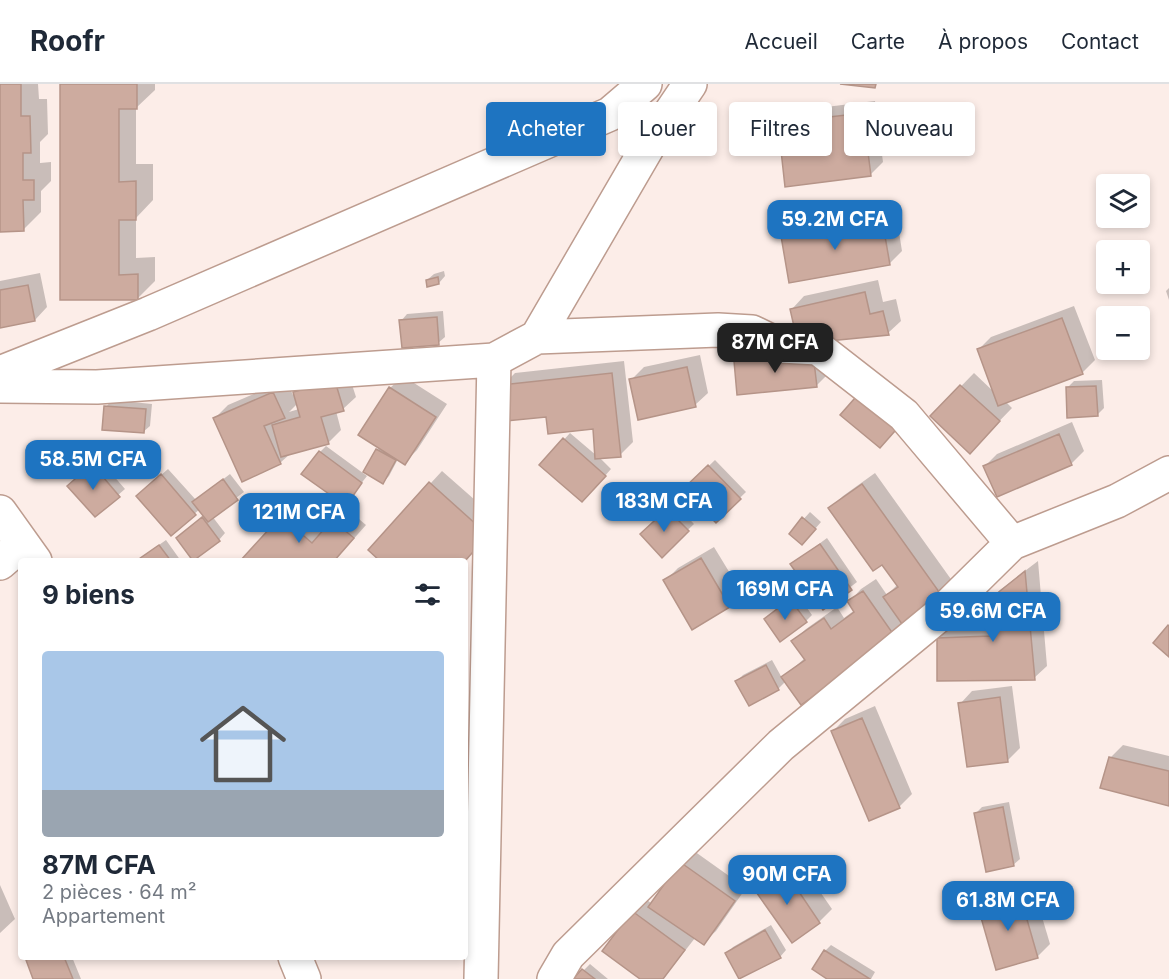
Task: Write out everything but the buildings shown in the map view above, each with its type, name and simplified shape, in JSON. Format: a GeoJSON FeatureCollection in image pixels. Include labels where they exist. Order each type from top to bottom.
{"type":"FeatureCollection","features":[{"type":"Feature","properties":{"kind":"street"},"geometry":{"type":"LineString","coordinates":[[0,373],[148,314],[610,114],[645,84]]}},
{"type":"Feature","properties":{"kind":"street"},"geometry":{"type":"LineString","coordinates":[[537,337],[650,143],[690,84]]}},
{"type":"Feature","properties":{"kind":"street"},"geometry":{"type":"LineString","coordinates":[[0,386],[97,387],[494,360],[537,337],[718,330],[752,332],[781,346],[818,348],[904,415],[1012,543]]}},
{"type":"Feature","properties":{"kind":"street"},"geometry":{"type":"LineString","coordinates":[[481,979],[494,360]]}},
{"type":"Feature","properties":{"kind":"street"},"geometry":{"type":"LineString","coordinates":[[554,979],[568,956],[781,744],[939,615],[1012,543],[1117,501],[1169,473]]}},
{"type":"Feature","properties":{"kind":"street"},"geometry":{"type":"LineString","coordinates":[[0,512],[19,556]]}},
{"type":"Feature","properties":{"kind":"street"},"geometry":{"type":"LineString","coordinates":[[296,960],[304,979]]}}]}
